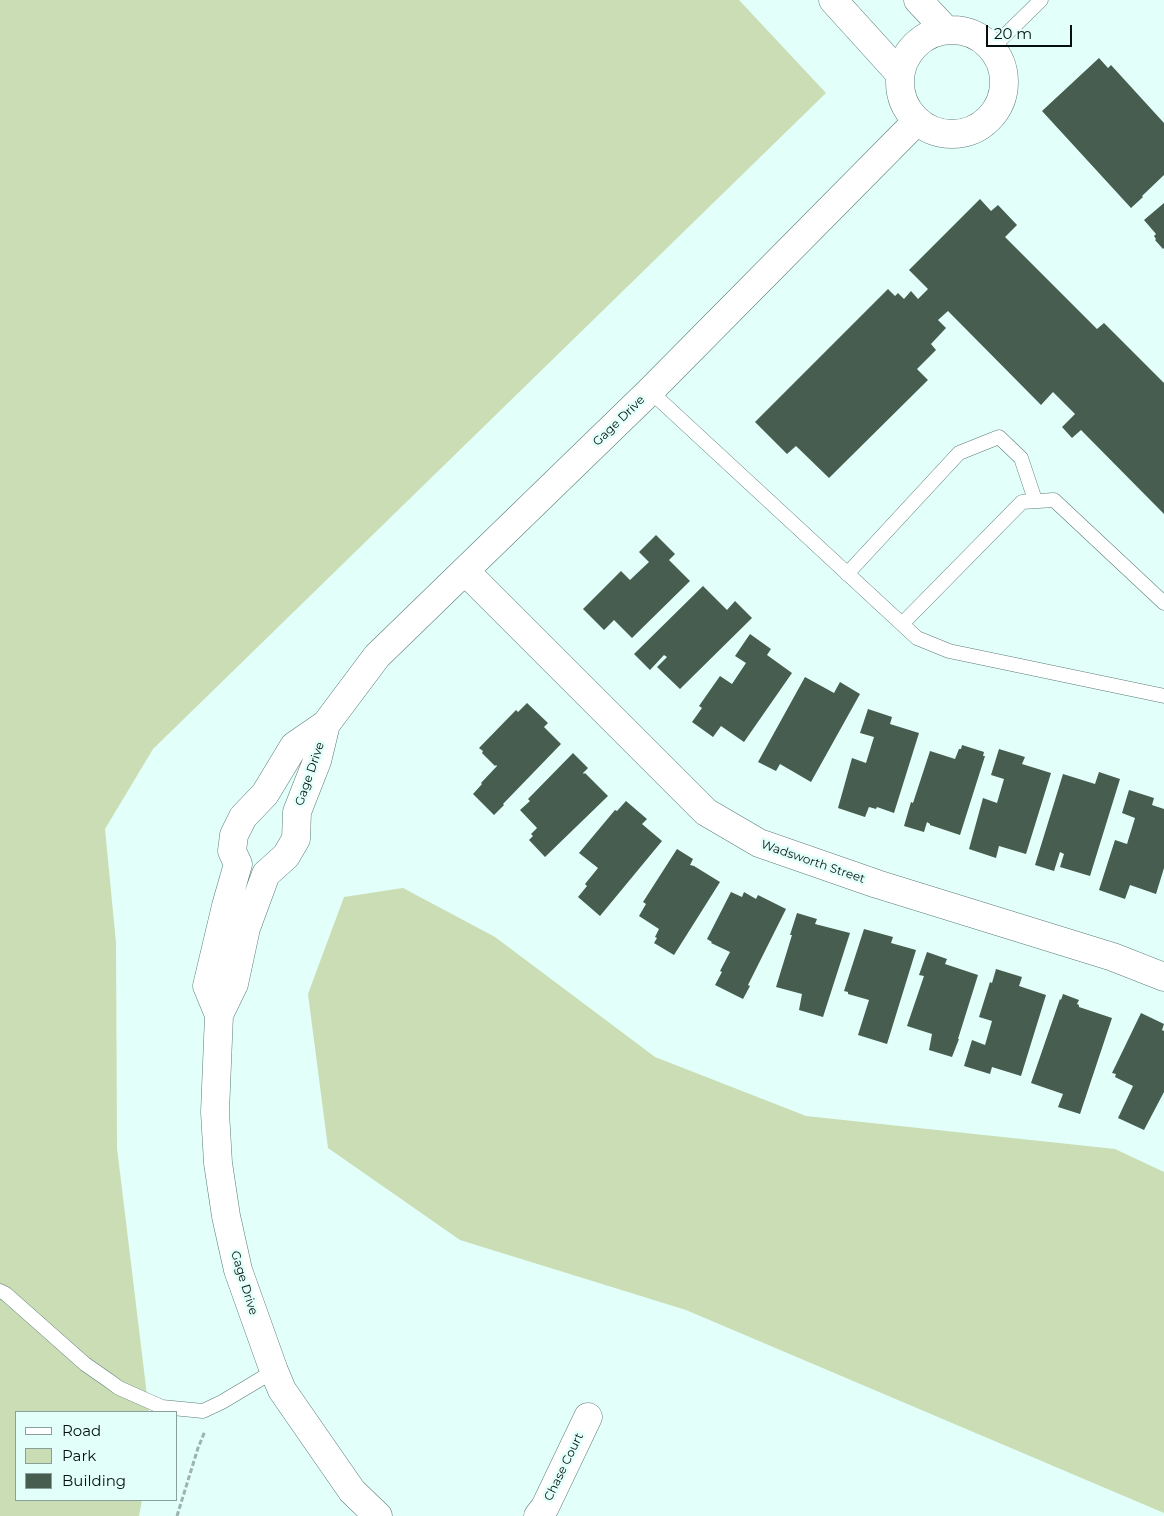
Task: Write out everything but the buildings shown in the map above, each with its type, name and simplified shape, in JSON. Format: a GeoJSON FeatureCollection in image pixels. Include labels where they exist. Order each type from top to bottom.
{"type":"FeatureCollection","features":[{"type":"Feature","properties":{"kind":"street"},"geometry":{"type":"LineString","coordinates":[[833,0],[900,74]]}},
{"type":"Feature","properties":{"kind":"street"},"geometry":{"type":"LineString","coordinates":[[918,0],[946,30]]}},
{"type":"Feature","properties":{"kind":"street"},"geometry":{"type":"LineString","coordinates":[[946,30],[963,30],[979,37],[992,48],[1001,63],[1004,80],[1002,97],[994,113],[981,125],[965,132],[948,134],[931,130],[917,121],[906,107],[900,91],[900,74],[906,58],[916,44],[930,34],[946,30]]}},
{"type":"Feature","properties":{"kind":"street","name":"Gage Drive"},"geometry":{"type":"LineString","coordinates":[[219,1015],[207,986],[238,864],[232,851],[234,834],[243,817],[265,794],[294,746],[326,724],[377,656],[650,391],[917,121]]}},
{"type":"Feature","properties":{"kind":"street","name":"Wadsworth Street"},"geometry":{"type":"LineString","coordinates":[[465,571],[713,817],[759,843],[877,884],[1113,957],[1164,977]]}},
{"type":"Feature","properties":{"kind":"street","name":"Gage Drive"},"geometry":{"type":"LineString","coordinates":[[326,724],[317,761],[297,812],[296,839],[286,856],[266,874],[246,928],[234,984],[219,1015],[215,1112],[219,1172],[226,1216],[238,1270],[274,1371],[282,1390],[352,1490],[378,1516]]}},
{"type":"Feature","properties":{"kind":"street"},"geometry":{"type":"LineString","coordinates":[[238,864],[266,874]]}},
{"type":"Feature","properties":{"kind":"street","name":"Chase Court"},"geometry":{"type":"LineString","coordinates":[[538,1516],[545,1507],[588,1418]]}},
{"type":"Feature","properties":{"kind":"lane"},"geometry":{"type":"LineString","coordinates":[[992,48],[1041,0]]}},
{"type":"Feature","properties":{"kind":"lane"},"geometry":{"type":"LineString","coordinates":[[650,391],[917,638],[949,651],[1164,696]]}},
{"type":"Feature","properties":{"kind":"lane"},"geometry":{"type":"LineString","coordinates":[[847,574],[959,453],[999,437],[1021,458],[1035,500]]}},
{"type":"Feature","properties":{"kind":"lane"},"geometry":{"type":"LineString","coordinates":[[902,624],[1022,502],[1035,500],[1054,500],[1164,603]]}},
{"type":"Feature","properties":{"kind":"lane"},"geometry":{"type":"LineString","coordinates":[[0,1291],[6,1294],[85,1364],[118,1388],[162,1407],[203,1411],[274,1371]]}},
{"type":"Feature","properties":{"kind":"path"},"geometry":{"type":"LineString","coordinates":[[177,1516],[198,1448],[222,1402]]}},
{"type":"Feature","properties":{"kind":"green space"},"geometry":{"type":"Polygon","coordinates":[[[0,0],[739,0],[826,93],[153,749],[105,829],[116,943],[117,1148],[149,1411],[15,1411],[15,1501],[142,1501],[139,1516],[0,1516],[0,0]]]}},
{"type":"Feature","properties":{"kind":"green space"},"geometry":{"type":"Polygon","coordinates":[[[403,888],[495,937],[655,1057],[806,1116],[1115,1149],[1164,1172],[1164,1513],[686,1310],[460,1240],[328,1148],[308,994],[344,897],[403,888]]]}}]}
